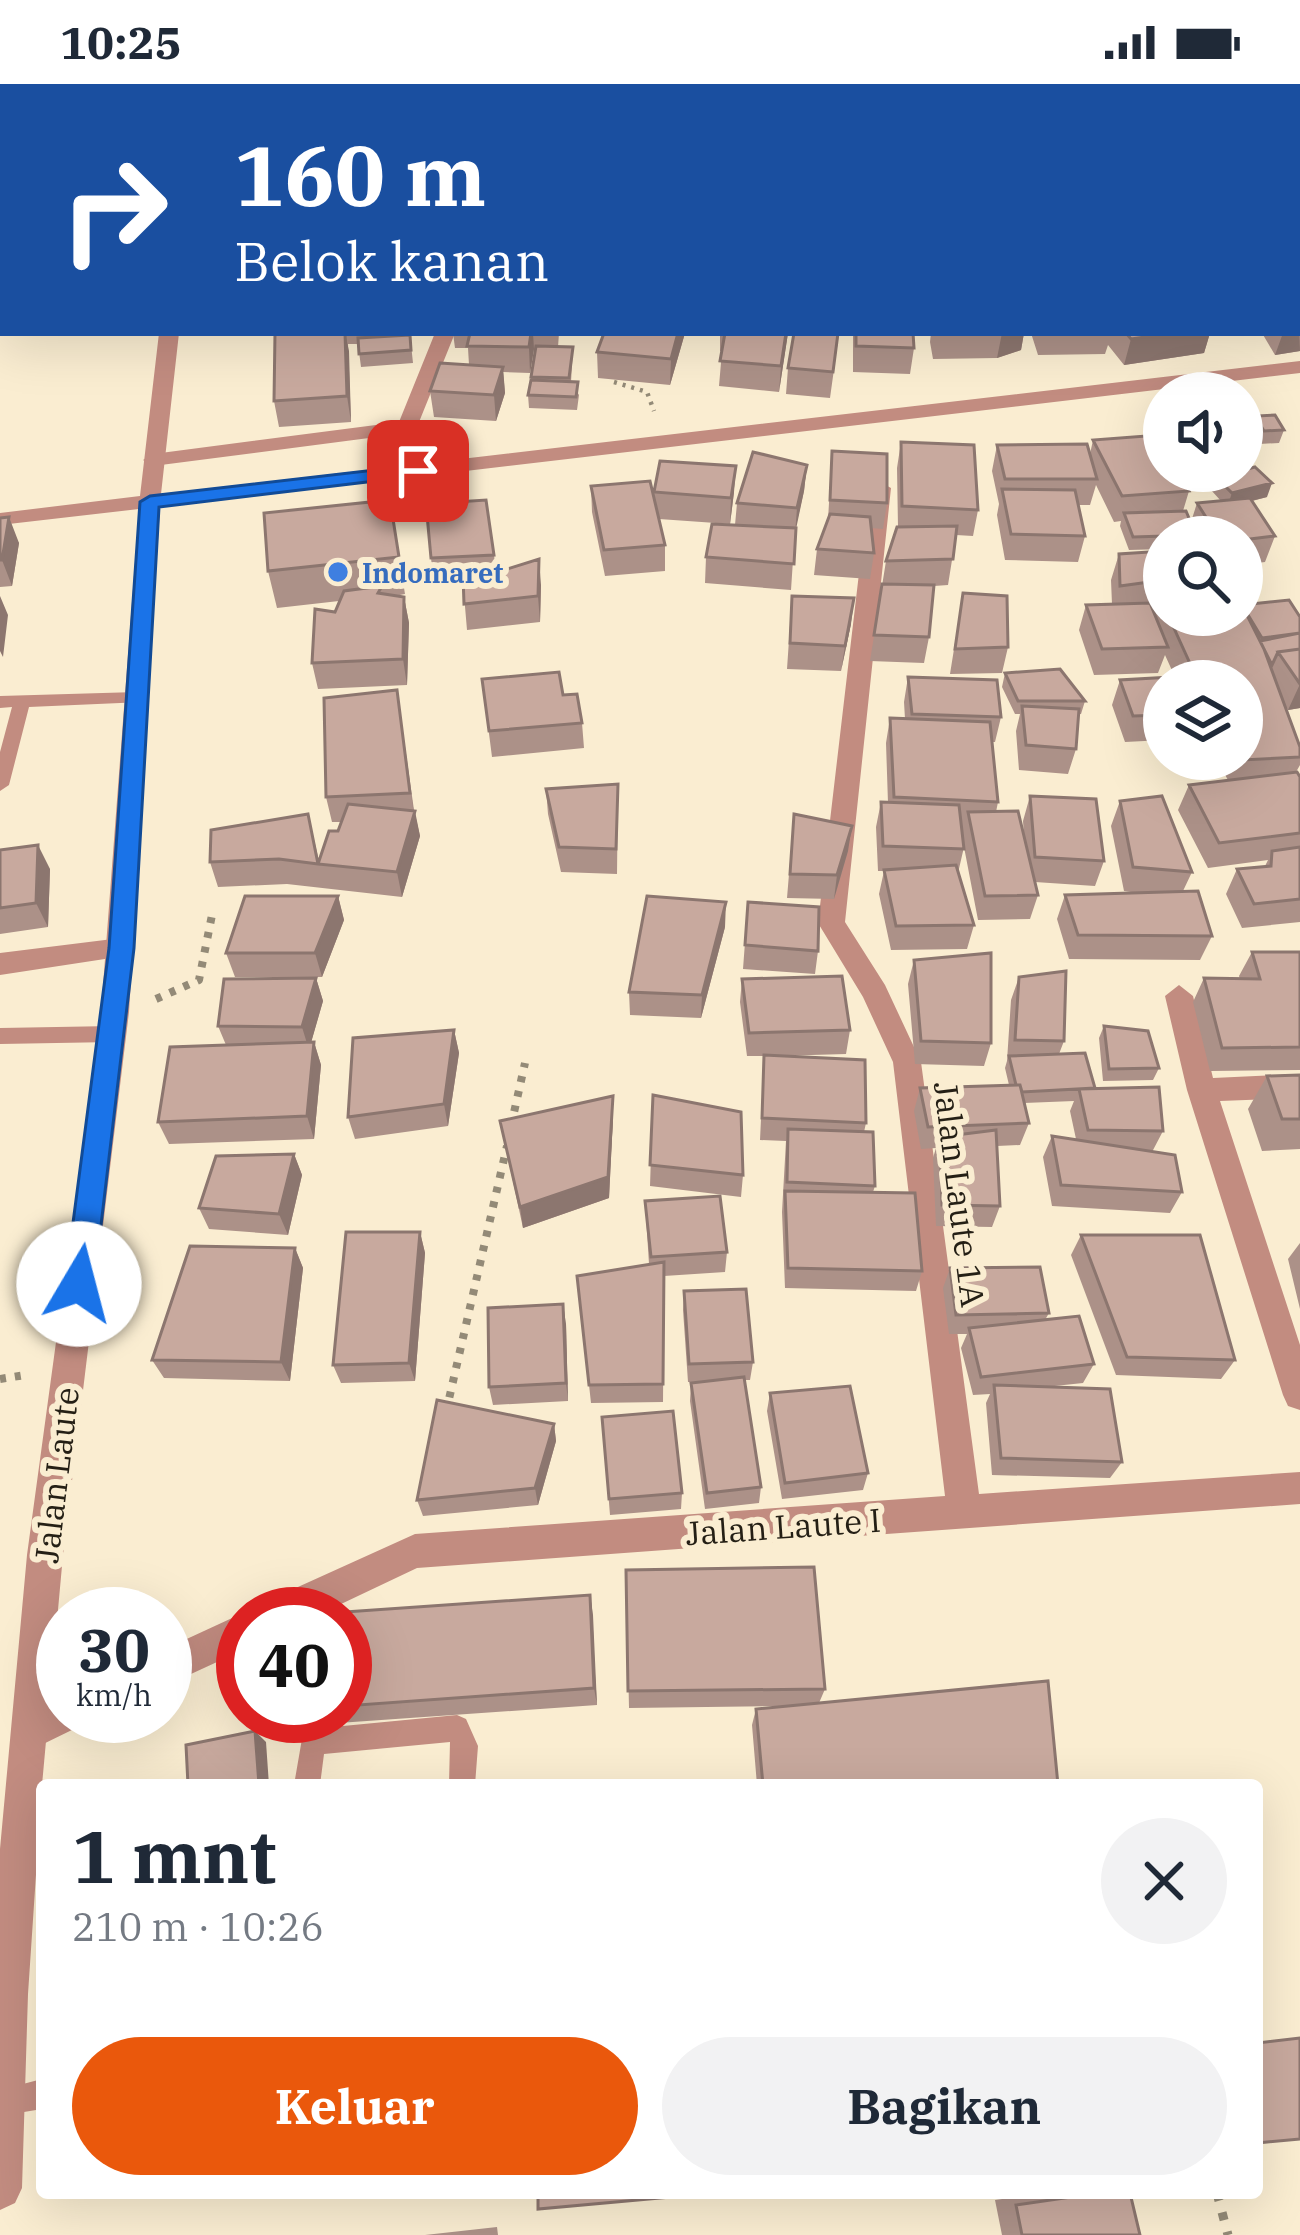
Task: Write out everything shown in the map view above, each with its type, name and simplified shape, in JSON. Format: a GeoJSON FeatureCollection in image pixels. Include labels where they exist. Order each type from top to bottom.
{"type":"FeatureCollection","features":[{"type":"Feature","properties":{"kind":"street","name":"Jalan Laute"},"geometry":{"type":"LineString","coordinates":[[46,1587],[45,1555],[114,1023],[153,460],[169,336]]}},
{"type":"Feature","properties":{"kind":"street"},"geometry":{"type":"LineString","coordinates":[[376,476],[407,427],[444,336]]}},
{"type":"Feature","properties":{"kind":"street"},"geometry":{"type":"LineString","coordinates":[[0,519],[1300,367]]}},
{"type":"Feature","properties":{"kind":"street"},"geometry":{"type":"LineString","coordinates":[[153,460],[407,427]]}},
{"type":"Feature","properties":{"kind":"street","name":"Jalan Laute 1A"},"geometry":{"type":"LineString","coordinates":[[881,473],[832,923],[875,994],[907,1062],[964,1512]]}},
{"type":"Feature","properties":{"kind":"street"},"geometry":{"type":"LineString","coordinates":[[0,964],[121,948]]}},
{"type":"Feature","properties":{"kind":"street"},"geometry":{"type":"LineString","coordinates":[[1179,996],[1202,1090],[1300,1395]]}},
{"type":"Feature","properties":{"kind":"street"},"geometry":{"type":"LineString","coordinates":[[1202,1090],[1300,1086]]}},
{"type":"Feature","properties":{"kind":"street","name":"Jalan Laute I"},"geometry":{"type":"LineString","coordinates":[[338,1587],[415,1551],[1300,1488]]}},
{"type":"Feature","properties":{"kind":"street","name":"Jalan Laute"},"geometry":{"type":"LineString","coordinates":[[39,1779],[45,1743]]}},
{"type":"Feature","properties":{"kind":"street","name":"Jalan Laute"},"geometry":{"type":"LineString","coordinates":[[0,2188],[7,1994],[36,1802]]}},
{"type":"Feature","properties":{"kind":"lane"},"geometry":{"type":"LineString","coordinates":[[0,702],[137,698]]}},
{"type":"Feature","properties":{"kind":"lane"},"geometry":{"type":"LineString","coordinates":[[0,784],[22,702]]}},
{"type":"Feature","properties":{"kind":"lane"},"geometry":{"type":"LineString","coordinates":[[0,1036],[114,1023]]}},
{"type":"Feature","properties":{"kind":"lane"},"geometry":{"type":"LineString","coordinates":[[308,1779],[312,1742],[457,1728],[464,1746],[462,1779]]}},
{"type":"Feature","properties":{"kind":"lane"},"geometry":{"type":"LineString","coordinates":[[4,2103],[36,2095]]}},
{"type":"Feature","properties":{"kind":"path"},"geometry":{"type":"LineString","coordinates":[[614,382],[647,392],[666,440]]}},
{"type":"Feature","properties":{"kind":"path"},"geometry":{"type":"LineString","coordinates":[[114,1023],[199,980],[213,910]]}},
{"type":"Feature","properties":{"kind":"path"},"geometry":{"type":"LineString","coordinates":[[441,1435],[525,1063]]}},
{"type":"Feature","properties":{"kind":"path"},"geometry":{"type":"LineString","coordinates":[[1219,2199],[1228,2235]]}},
{"type":"Feature","properties":{"kind":"building"},"geometry":{"type":"Polygon","coordinates":[[[275,336],[345,336],[347,396],[274,401],[275,336]]]}},
{"type":"Feature","properties":{"kind":"building"},"geometry":{"type":"Polygon","coordinates":[[[410,336],[411,350],[359,354],[358,338],[410,336]]]}},
{"type":"Feature","properties":{"kind":"building"},"geometry":{"type":"Polygon","coordinates":[[[469,336],[531,336],[529,347],[467,346],[469,336]]]}},
{"type":"Feature","properties":{"kind":"building"},"geometry":{"type":"Polygon","coordinates":[[[603,336],[677,336],[671,359],[597,352],[603,336]]]}},
{"type":"Feature","properties":{"kind":"building"},"geometry":{"type":"Polygon","coordinates":[[[724,336],[786,336],[781,366],[720,361],[724,336]]]}},
{"type":"Feature","properties":{"kind":"building"},"geometry":{"type":"Polygon","coordinates":[[[793,336],[838,336],[833,372],[788,368],[793,336]]]}},
{"type":"Feature","properties":{"kind":"building"},"geometry":{"type":"Polygon","coordinates":[[[856,336],[913,336],[914,348],[856,346],[856,336]]]}},
{"type":"Feature","properties":{"kind":"building"},"geometry":{"type":"Polygon","coordinates":[[[536,346],[573,347],[569,378],[531,377],[536,346]]]}},
{"type":"Feature","properties":{"kind":"building"},"geometry":{"type":"Polygon","coordinates":[[[440,363],[503,367],[494,395],[430,391],[440,363]]]}},
{"type":"Feature","properties":{"kind":"building"},"geometry":{"type":"Polygon","coordinates":[[[531,380],[578,382],[576,397],[528,395],[531,380]]]}},
{"type":"Feature","properties":{"kind":"building"},"geometry":{"type":"Polygon","coordinates":[[[1275,415],[1284,430],[1264,431],[1263,416],[1275,415]]]}},
{"type":"Feature","properties":{"kind":"building"},"geometry":{"type":"Polygon","coordinates":[[[1143,436],[1143,492],[1176,492],[1122,496],[1093,440],[1143,436]]]}},
{"type":"Feature","properties":{"kind":"building"},"geometry":{"type":"Polygon","coordinates":[[[901,442],[974,445],[978,510],[902,506],[901,442]]]}},
{"type":"Feature","properties":{"kind":"building"},"geometry":{"type":"Polygon","coordinates":[[[1087,444],[1097,479],[1005,479],[997,445],[1087,444]]]}},
{"type":"Feature","properties":{"kind":"building"},"geometry":{"type":"Polygon","coordinates":[[[832,451],[887,454],[887,503],[830,500],[832,451]]]}},
{"type":"Feature","properties":{"kind":"building"},"geometry":{"type":"Polygon","coordinates":[[[753,452],[807,465],[797,508],[737,503],[753,452]]]}},
{"type":"Feature","properties":{"kind":"building"},"geometry":{"type":"Polygon","coordinates":[[[660,461],[736,466],[731,498],[654,492],[660,461]]]}},
{"type":"Feature","properties":{"kind":"building"},"geometry":{"type":"Polygon","coordinates":[[[650,481],[665,545],[604,550],[591,486],[650,481]]]}},
{"type":"Feature","properties":{"kind":"building"},"geometry":{"type":"Polygon","coordinates":[[[1002,489],[1075,490],[1085,536],[1011,534],[1002,489]]]}},
{"type":"Feature","properties":{"kind":"building"},"geometry":{"type":"Polygon","coordinates":[[[1250,498],[1262,516],[1205,516],[1197,503],[1250,498]]]}},
{"type":"Feature","properties":{"kind":"building"},"geometry":{"type":"Polygon","coordinates":[[[390,500],[399,557],[268,571],[264,513],[390,500]]]}},
{"type":"Feature","properties":{"kind":"building"},"geometry":{"type":"Polygon","coordinates":[[[486,500],[494,555],[431,558],[426,504],[486,500]]]}},
{"type":"Feature","properties":{"kind":"building"},"geometry":{"type":"Polygon","coordinates":[[[1186,511],[1188,516],[1143,516],[1143,537],[1133,537],[1124,513],[1186,511]]]}},
{"type":"Feature","properties":{"kind":"building"},"geometry":{"type":"Polygon","coordinates":[[[830,514],[870,517],[874,553],[817,549],[830,514]]]}},
{"type":"Feature","properties":{"kind":"building"},"geometry":{"type":"Polygon","coordinates":[[[9,517],[2,560],[0,560],[0,518],[9,517]]]}},
{"type":"Feature","properties":{"kind":"building"},"geometry":{"type":"Polygon","coordinates":[[[1263,518],[1275,536],[1263,537],[1263,518]]]}},
{"type":"Feature","properties":{"kind":"building"},"geometry":{"type":"Polygon","coordinates":[[[712,524],[796,528],[794,564],[706,557],[712,524]]]}},
{"type":"Feature","properties":{"kind":"building"},"geometry":{"type":"Polygon","coordinates":[[[957,526],[953,559],[886,561],[897,527],[957,526]]]}},
{"type":"Feature","properties":{"kind":"building"},"geometry":{"type":"Polygon","coordinates":[[[1143,552],[1143,583],[1120,586],[1119,554],[1143,552]]]}},
{"type":"Feature","properties":{"kind":"building"},"geometry":{"type":"Polygon","coordinates":[[[539,559],[538,596],[464,604],[463,576],[539,559]]]}},
{"type":"Feature","properties":{"kind":"building"},"geometry":{"type":"Polygon","coordinates":[[[882,584],[934,585],[929,637],[874,635],[882,584]]]}},
{"type":"Feature","properties":{"kind":"building"},"geometry":{"type":"Polygon","coordinates":[[[382,586],[378,593],[404,597],[403,659],[312,663],[315,609],[335,612],[344,591],[382,586]]]}},
{"type":"Feature","properties":{"kind":"building"},"geometry":{"type":"Polygon","coordinates":[[[963,593],[1007,596],[1008,647],[955,649],[963,593]]]}},
{"type":"Feature","properties":{"kind":"building"},"geometry":{"type":"Polygon","coordinates":[[[792,596],[854,598],[845,646],[790,643],[792,596]]]}},
{"type":"Feature","properties":{"kind":"building"},"geometry":{"type":"Polygon","coordinates":[[[1289,600],[1300,617],[1300,633],[1262,638],[1263,603],[1289,600]]]}},
{"type":"Feature","properties":{"kind":"building"},"geometry":{"type":"Polygon","coordinates":[[[1143,603],[1143,636],[1164,636],[1168,647],[1102,649],[1086,605],[1143,603]]]}},
{"type":"Feature","properties":{"kind":"building"},"geometry":{"type":"Polygon","coordinates":[[[1300,633],[1300,649],[1278,652],[1272,665],[1260,641],[1300,633]]]}},
{"type":"Feature","properties":{"kind":"building"},"geometry":{"type":"Polygon","coordinates":[[[1178,636],[1258,636],[1300,757],[1263,759],[1263,660],[1188,660],[1178,636]]]}},
{"type":"Feature","properties":{"kind":"building"},"geometry":{"type":"Polygon","coordinates":[[[1300,649],[1300,684],[1278,652],[1300,649]]]}},
{"type":"Feature","properties":{"kind":"building"},"geometry":{"type":"Polygon","coordinates":[[[1060,669],[1085,701],[1018,701],[1005,673],[1060,669]]]}},
{"type":"Feature","properties":{"kind":"building"},"geometry":{"type":"Polygon","coordinates":[[[559,672],[563,695],[577,694],[582,723],[489,731],[482,679],[559,672]]]}},
{"type":"Feature","properties":{"kind":"building"},"geometry":{"type":"Polygon","coordinates":[[[908,677],[997,680],[1001,717],[912,714],[908,677]]]}},
{"type":"Feature","properties":{"kind":"building"},"geometry":{"type":"Polygon","coordinates":[[[1143,679],[1143,716],[1133,716],[1120,680],[1143,679]]]}},
{"type":"Feature","properties":{"kind":"building"},"geometry":{"type":"Polygon","coordinates":[[[397,690],[410,793],[326,797],[324,698],[397,690]]]}},
{"type":"Feature","properties":{"kind":"building"},"geometry":{"type":"Polygon","coordinates":[[[1022,706],[1079,709],[1076,749],[1026,745],[1022,706]]]}},
{"type":"Feature","properties":{"kind":"building"},"geometry":{"type":"Polygon","coordinates":[[[890,718],[990,722],[998,802],[894,797],[890,718]]]}},
{"type":"Feature","properties":{"kind":"building"},"geometry":{"type":"Polygon","coordinates":[[[1297,772],[1300,833],[1219,843],[1189,785],[1263,780],[1263,776],[1297,772]]]}},
{"type":"Feature","properties":{"kind":"building"},"geometry":{"type":"Polygon","coordinates":[[[618,784],[616,849],[559,847],[546,789],[618,784]]]}},
{"type":"Feature","properties":{"kind":"building"},"geometry":{"type":"Polygon","coordinates":[[[1030,796],[1096,799],[1104,861],[1035,857],[1030,796]]]}},
{"type":"Feature","properties":{"kind":"building"},"geometry":{"type":"Polygon","coordinates":[[[1162,796],[1192,872],[1133,867],[1120,801],[1162,796]]]}},
{"type":"Feature","properties":{"kind":"building"},"geometry":{"type":"Polygon","coordinates":[[[881,802],[959,805],[964,849],[883,846],[881,802]]]}},
{"type":"Feature","properties":{"kind":"building"},"geometry":{"type":"Polygon","coordinates":[[[348,804],[415,811],[397,872],[318,864],[329,831],[338,831],[348,804]]]}},
{"type":"Feature","properties":{"kind":"building"},"geometry":{"type":"Polygon","coordinates":[[[1018,811],[1038,895],[985,896],[968,812],[1018,811]]]}},
{"type":"Feature","properties":{"kind":"building"},"geometry":{"type":"Polygon","coordinates":[[[308,814],[318,864],[279,859],[210,862],[211,830],[308,814]]]}},
{"type":"Feature","properties":{"kind":"building"},"geometry":{"type":"Polygon","coordinates":[[[794,814],[852,826],[837,875],[790,874],[794,814]]]}},
{"type":"Feature","properties":{"kind":"building"},"geometry":{"type":"Polygon","coordinates":[[[38,845],[36,903],[0,908],[0,850],[38,845]]]}},
{"type":"Feature","properties":{"kind":"building"},"geometry":{"type":"Polygon","coordinates":[[[1300,847],[1300,899],[1254,904],[1237,869],[1271,866],[1272,851],[1300,847]]]}},
{"type":"Feature","properties":{"kind":"building"},"geometry":{"type":"Polygon","coordinates":[[[956,865],[974,925],[896,926],[884,870],[956,865]]]}},
{"type":"Feature","properties":{"kind":"building"},"geometry":{"type":"Polygon","coordinates":[[[1198,891],[1212,936],[1078,935],[1065,895],[1198,891]]]}},
{"type":"Feature","properties":{"kind":"building"},"geometry":{"type":"Polygon","coordinates":[[[245,896],[338,896],[315,953],[226,953],[245,896]]]}},
{"type":"Feature","properties":{"kind":"building"},"geometry":{"type":"Polygon","coordinates":[[[647,896],[726,902],[702,995],[629,992],[647,896]]]}},
{"type":"Feature","properties":{"kind":"building"},"geometry":{"type":"Polygon","coordinates":[[[748,902],[819,907],[818,951],[745,945],[748,902]]]}},
{"type":"Feature","properties":{"kind":"building"},"geometry":{"type":"Polygon","coordinates":[[[1252,952],[1300,952],[1300,1047],[1222,1048],[1204,978],[1260,979],[1252,952]]]}},
{"type":"Feature","properties":{"kind":"building"},"geometry":{"type":"Polygon","coordinates":[[[991,953],[991,1043],[921,1041],[914,960],[991,953]]]}},
{"type":"Feature","properties":{"kind":"building"},"geometry":{"type":"Polygon","coordinates":[[[1066,971],[1064,1041],[1015,1040],[1019,977],[1066,971]]]}},
{"type":"Feature","properties":{"kind":"building"},"geometry":{"type":"Polygon","coordinates":[[[842,976],[850,1030],[749,1033],[742,979],[842,976]]]}},
{"type":"Feature","properties":{"kind":"building"},"geometry":{"type":"Polygon","coordinates":[[[316,978],[302,1027],[218,1026],[224,979],[316,978]]]}},
{"type":"Feature","properties":{"kind":"building"},"geometry":{"type":"Polygon","coordinates":[[[1104,1026],[1148,1031],[1159,1068],[1109,1069],[1104,1026]]]}},
{"type":"Feature","properties":{"kind":"building"},"geometry":{"type":"Polygon","coordinates":[[[454,1030],[444,1104],[348,1117],[353,1038],[454,1030]]]}},
{"type":"Feature","properties":{"kind":"building"},"geometry":{"type":"Polygon","coordinates":[[[314,1042],[307,1116],[158,1122],[170,1047],[314,1042]]]}},
{"type":"Feature","properties":{"kind":"building"},"geometry":{"type":"Polygon","coordinates":[[[1085,1053],[1095,1088],[1022,1092],[1009,1056],[1085,1053]]]}},
{"type":"Feature","properties":{"kind":"building"},"geometry":{"type":"Polygon","coordinates":[[[764,1055],[865,1060],[866,1123],[762,1118],[764,1055]]]}},
{"type":"Feature","properties":{"kind":"building"},"geometry":{"type":"Polygon","coordinates":[[[1300,1075],[1300,1119],[1282,1119],[1267,1076],[1300,1075]]]}},
{"type":"Feature","properties":{"kind":"building"},"geometry":{"type":"Polygon","coordinates":[[[1020,1085],[1029,1123],[928,1127],[920,1088],[1020,1085]]]}},
{"type":"Feature","properties":{"kind":"building"},"geometry":{"type":"Polygon","coordinates":[[[1159,1087],[1163,1131],[1088,1130],[1079,1089],[1159,1087]]]}},
{"type":"Feature","properties":{"kind":"building"},"geometry":{"type":"Polygon","coordinates":[[[653,1095],[741,1112],[743,1175],[650,1165],[653,1095]]]}},
{"type":"Feature","properties":{"kind":"building"},"geometry":{"type":"Polygon","coordinates":[[[613,1096],[608,1177],[520,1207],[500,1121],[613,1096]]]}},
{"type":"Feature","properties":{"kind":"building"},"geometry":{"type":"Polygon","coordinates":[[[788,1129],[873,1132],[875,1186],[787,1182],[788,1129]]]}},
{"type":"Feature","properties":{"kind":"building"},"geometry":{"type":"Polygon","coordinates":[[[996,1130],[1000,1206],[942,1205],[940,1137],[996,1130]]]}},
{"type":"Feature","properties":{"kind":"building"},"geometry":{"type":"Polygon","coordinates":[[[1052,1136],[1175,1155],[1182,1192],[1061,1185],[1052,1136]]]}},
{"type":"Feature","properties":{"kind":"building"},"geometry":{"type":"Polygon","coordinates":[[[294,1154],[279,1214],[199,1208],[216,1156],[294,1154]]]}},
{"type":"Feature","properties":{"kind":"building"},"geometry":{"type":"Polygon","coordinates":[[[785,1191],[915,1193],[922,1271],[788,1268],[785,1191]]]}},
{"type":"Feature","properties":{"kind":"building"},"geometry":{"type":"Polygon","coordinates":[[[720,1196],[727,1252],[651,1257],[645,1201],[720,1196]]]}},
{"type":"Feature","properties":{"kind":"building"},"geometry":{"type":"Polygon","coordinates":[[[346,1232],[420,1232],[409,1363],[333,1365],[346,1232]]]}},
{"type":"Feature","properties":{"kind":"building"},"geometry":{"type":"Polygon","coordinates":[[[1081,1235],[1200,1235],[1235,1360],[1127,1357],[1081,1235]]]}},
{"type":"Feature","properties":{"kind":"building"},"geometry":{"type":"Polygon","coordinates":[[[190,1246],[295,1248],[281,1362],[152,1360],[190,1246]]]}},
{"type":"Feature","properties":{"kind":"building"},"geometry":{"type":"Polygon","coordinates":[[[664,1262],[663,1384],[589,1385],[577,1276],[664,1262]]]}},
{"type":"Feature","properties":{"kind":"building"},"geometry":{"type":"Polygon","coordinates":[[[1040,1267],[1049,1313],[956,1315],[950,1268],[1040,1267]]]}},
{"type":"Feature","properties":{"kind":"building"},"geometry":{"type":"Polygon","coordinates":[[[746,1289],[753,1362],[689,1364],[684,1291],[746,1289]]]}},
{"type":"Feature","properties":{"kind":"building"},"geometry":{"type":"Polygon","coordinates":[[[563,1304],[566,1383],[489,1387],[488,1308],[563,1304]]]}},
{"type":"Feature","properties":{"kind":"building"},"geometry":{"type":"Polygon","coordinates":[[[1079,1316],[1094,1364],[981,1377],[969,1328],[1079,1316]]]}},
{"type":"Feature","properties":{"kind":"building"},"geometry":{"type":"Polygon","coordinates":[[[744,1377],[761,1487],[707,1493],[691,1383],[744,1377]]]}},
{"type":"Feature","properties":{"kind":"building"},"geometry":{"type":"Polygon","coordinates":[[[994,1385],[1110,1389],[1122,1462],[1001,1458],[994,1385]]]}},
{"type":"Feature","properties":{"kind":"building"},"geometry":{"type":"Polygon","coordinates":[[[850,1386],[868,1473],[785,1483],[770,1393],[850,1386]]]}},
{"type":"Feature","properties":{"kind":"building"},"geometry":{"type":"Polygon","coordinates":[[[437,1400],[554,1424],[535,1488],[417,1500],[437,1400]]]}},
{"type":"Feature","properties":{"kind":"building"},"geometry":{"type":"Polygon","coordinates":[[[673,1411],[682,1493],[609,1499],[602,1417],[673,1411]]]}},
{"type":"Feature","properties":{"kind":"building"},"geometry":{"type":"Polygon","coordinates":[[[814,1567],[825,1689],[628,1691],[626,1570],[814,1567]]]}},
{"type":"Feature","properties":{"kind":"building"},"geometry":{"type":"Polygon","coordinates":[[[590,1595],[594,1688],[372,1704],[372,1610],[590,1595]]]}},
{"type":"Feature","properties":{"kind":"building"},"geometry":{"type":"Polygon","coordinates":[[[1048,1681],[1057,1779],[762,1779],[756,1709],[1048,1681]]]}},
{"type":"Feature","properties":{"kind":"building"},"geometry":{"type":"Polygon","coordinates":[[[216,1739],[216,1743],[256,1743],[259,1779],[188,1779],[186,1745],[216,1739]]]}},
{"type":"Feature","properties":{"kind":"building"},"geometry":{"type":"Polygon","coordinates":[[[1300,2038],[1300,2139],[1263,2142],[1263,2042],[1300,2038]]]}},
{"type":"Feature","properties":{"kind":"building"},"geometry":{"type":"Polygon","coordinates":[[[538,2199],[649,2199],[538,2209],[538,2199]]]}},
{"type":"Feature","properties":{"kind":"building"},"geometry":{"type":"Polygon","coordinates":[[[1058,2199],[1131,2199],[1140,2235],[1022,2235],[1016,2205],[1058,2199]]]}},
{"type":"Feature","properties":{"kind":"place","name":"Indomaret"},"geometry":{"type":"Point","coordinates":[338,572]}},
{"type":"Feature","properties":{"kind":"route"},"geometry":{"type":"LineString","coordinates":[[79,1284],[121,948],[150,502],[418,471]]}}]}
